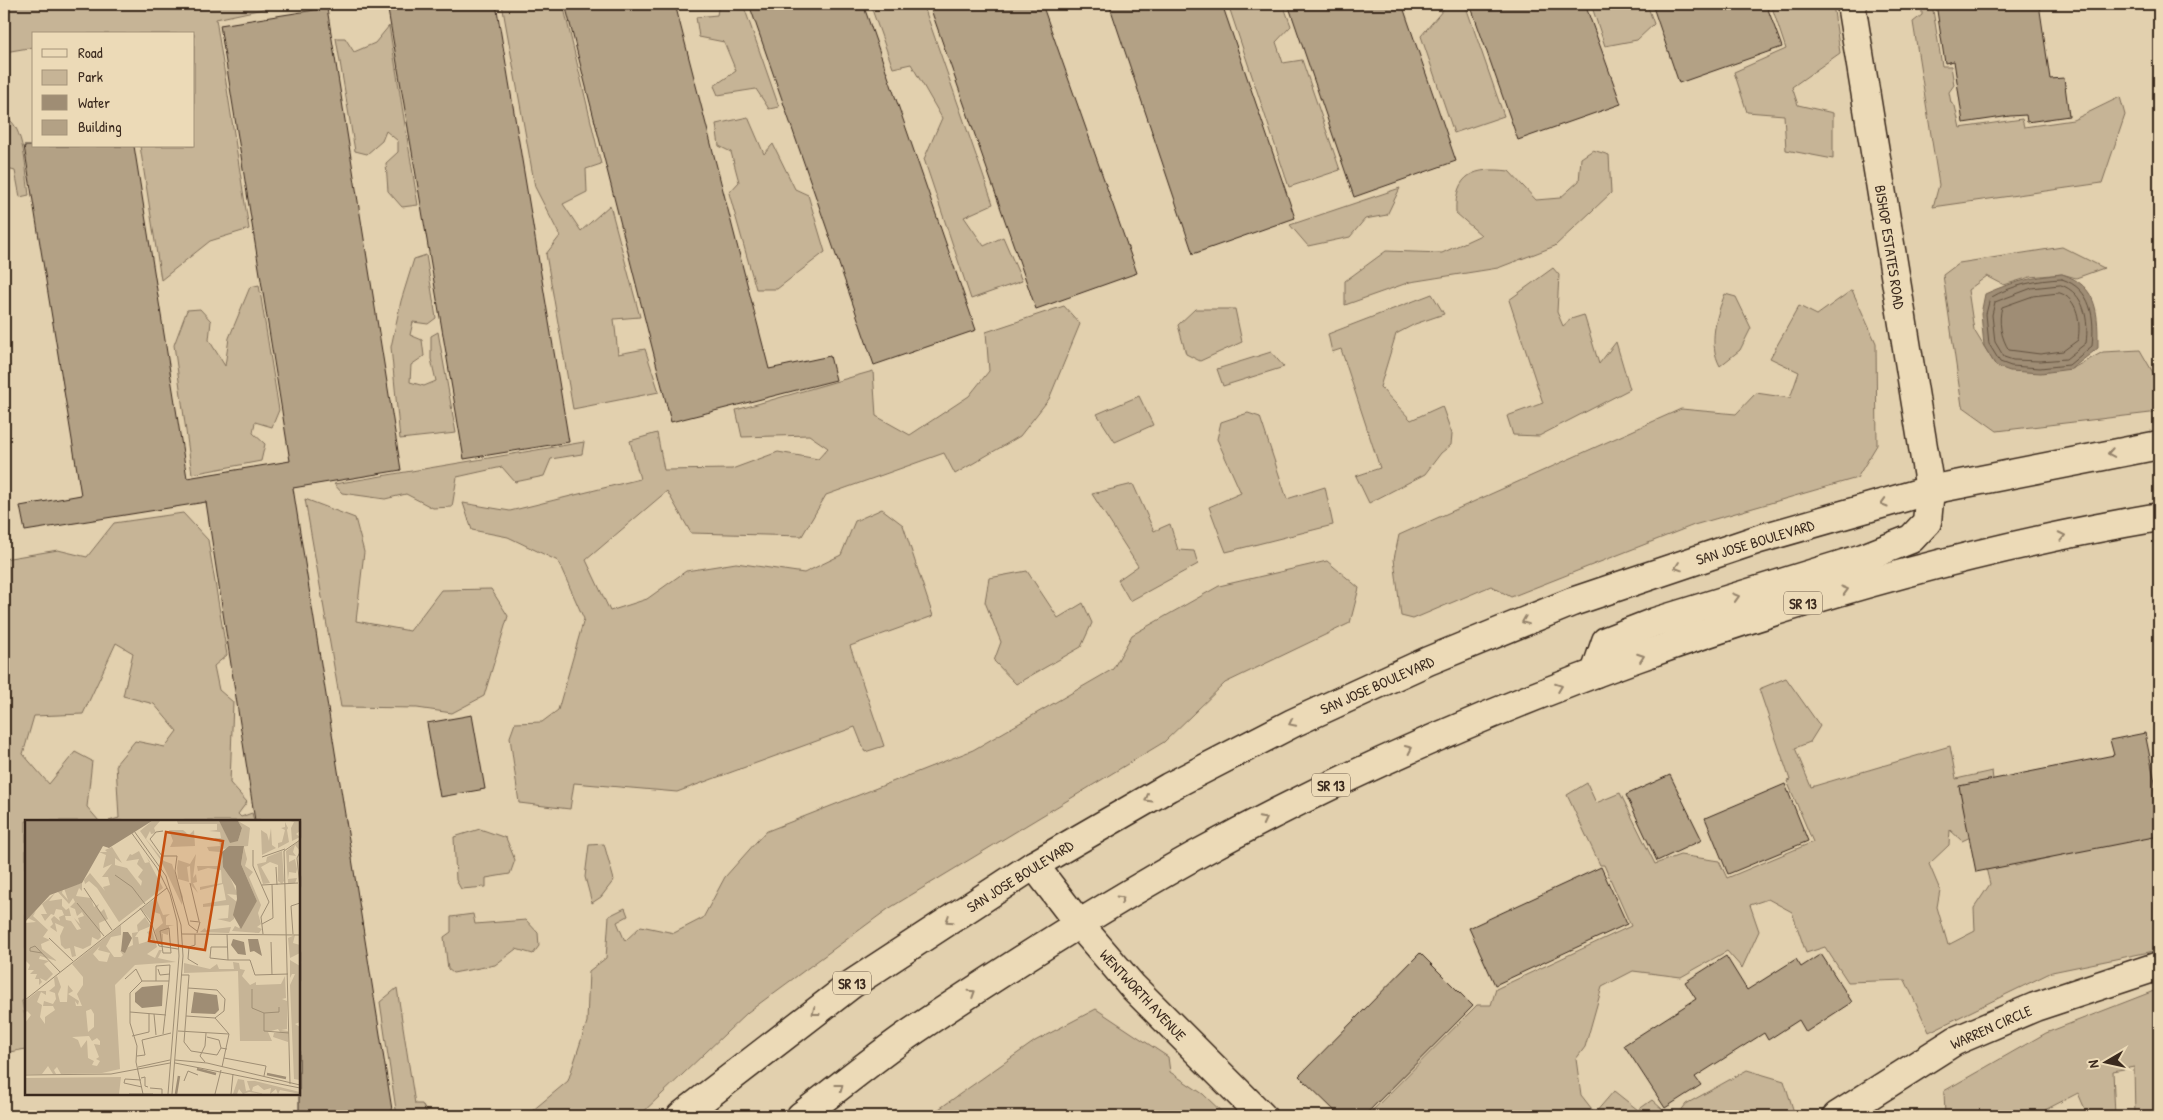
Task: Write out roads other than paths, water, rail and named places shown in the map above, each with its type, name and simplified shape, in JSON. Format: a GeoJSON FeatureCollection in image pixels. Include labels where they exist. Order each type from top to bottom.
{"type":"FeatureCollection","features":[{"type":"Feature","properties":{"kind":"main road","name":"BISHOP ESTATES ROAD"},"geometry":{"type":"LineString","coordinates":[[1595,673],[1606,641],[1655,622],[1863,558],[1911,539],[1927,522],[1930,490],[1851,4]]}},
{"type":"Feature","properties":{"kind":"main road","name":"SAN JOSE BOULEVARD"},"geometry":{"type":"LineString","coordinates":[[681,1116],[852,984],[1034,865],[1169,787],[1258,741],[1428,662],[1572,602],[1759,539],[1930,490],[2159,445]]}},
{"type":"Feature","properties":{"kind":"main road","name":"SR 13"},"geometry":{"type":"LineString","coordinates":[[801,1116],[906,1036],[1079,924],[1197,854],[1327,787],[1455,728],[1595,673],[1714,631],[1895,575],[2014,546],[2159,517]]}},
{"type":"Feature","properties":{"kind":"main road","name":"WENTWORTH AVENUE"},"geometry":{"type":"LineString","coordinates":[[1034,865],[1079,924],[1133,988],[1262,1116]]}},
{"type":"Feature","properties":{"kind":"main road","name":"WARREN CIRCLE"},"geometry":{"type":"LineString","coordinates":[[1837,1116],[1956,1041],[2035,1007],[2159,966]]}},
{"type":"Feature","properties":{"kind":"water"},"geometry":{"type":"Polygon","coordinates":[[[2062,274],[2074,279],[2090,294],[2094,303],[2098,324],[2098,348],[2071,369],[2041,373],[2010,371],[1996,366],[1984,346],[1981,314],[1985,294],[2023,281],[2062,274]]]}}]}
